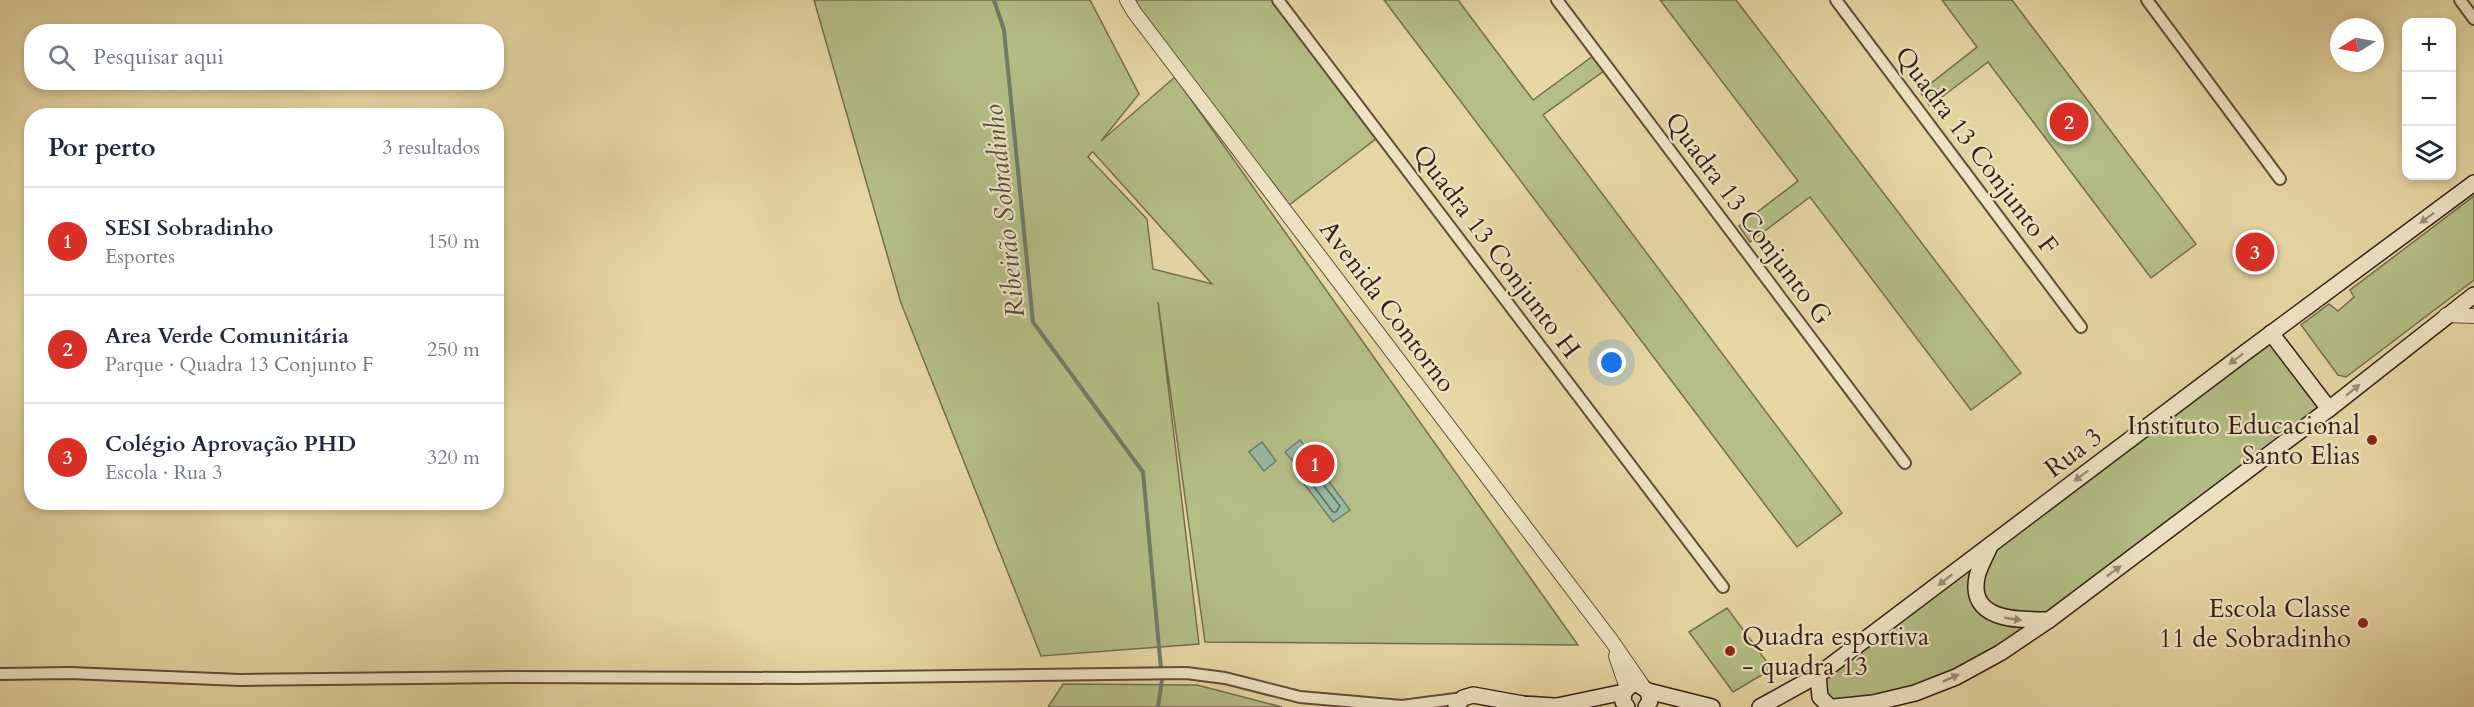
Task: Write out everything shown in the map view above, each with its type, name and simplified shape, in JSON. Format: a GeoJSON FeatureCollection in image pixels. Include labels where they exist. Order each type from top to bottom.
{"type":"FeatureCollection","features":[{"type":"Feature","properties":{"kind":"main road","name":"Rua 3"},"geometry":{"type":"LineString","coordinates":[[1760,707],[1818,675],[2271,333],[2474,183]]}},
{"type":"Feature","properties":{"kind":"main road"},"geometry":{"type":"LineString","coordinates":[[1834,707],[1873,703],[1915,693],[1956,677],[2000,653],[2049,620],[2329,409],[2474,295]]}},
{"type":"Feature","properties":{"kind":"main road"},"geometry":{"type":"LineString","coordinates":[[2271,333],[2329,409]]}},
{"type":"Feature","properties":{"kind":"main road"},"geometry":{"type":"LineString","coordinates":[[1991,544],[1977,578],[1977,591],[1983,606],[1992,614],[2007,619],[2049,620]]}},
{"type":"Feature","properties":{"kind":"main road"},"geometry":{"type":"LineString","coordinates":[[1818,675],[1820,697],[1830,707]]}},
{"type":"Feature","properties":{"kind":"main road"},"geometry":{"type":"LineString","coordinates":[[1457,702],[1473,695],[1488,702],[1520,705],[1563,706],[1625,700],[1637,684],[1712,707]]}},
{"type":"Feature","properties":{"kind":"main road"},"geometry":{"type":"LineString","coordinates":[[1645,688],[1650,701],[1646,707]]}},
{"type":"Feature","properties":{"kind":"street","name":"Avenida Contorno"},"geometry":{"type":"LineString","coordinates":[[1127,0],[1645,688]]}},
{"type":"Feature","properties":{"kind":"street","name":"Quadra 13 Conjunto H"},"geometry":{"type":"LineString","coordinates":[[1278,0],[1723,587]]}},
{"type":"Feature","properties":{"kind":"street","name":"Quadra 13 Conjunto G"},"geometry":{"type":"LineString","coordinates":[[1557,0],[1905,463]]}},
{"type":"Feature","properties":{"kind":"street","name":"Quadra 13 Conjunto F"},"geometry":{"type":"LineString","coordinates":[[1836,0],[2081,327]]}},
{"type":"Feature","properties":{"kind":"street"},"geometry":{"type":"LineString","coordinates":[[2147,0],[2280,179]]}},
{"type":"Feature","properties":{"kind":"street"},"geometry":{"type":"LineString","coordinates":[[2460,0],[2474,19]]}},
{"type":"Feature","properties":{"kind":"street"},"geometry":{"type":"LineString","coordinates":[[2446,315],[2474,316]]}},
{"type":"Feature","properties":{"kind":"street","name":"Avenida Contorno"},"geometry":{"type":"LineString","coordinates":[[1611,640],[1625,700]]}},
{"type":"Feature","properties":{"kind":"street"},"geometry":{"type":"LineString","coordinates":[[0,674],[70,673],[240,680],[1186,673],[1225,678],[1300,697],[1402,707],[1457,702]]}},
{"type":"Feature","properties":{"kind":"shaded area"},"geometry":{"type":"Polygon","coordinates":[[[814,0],[1090,0],[1139,94],[1101,141],[1175,77],[1578,645],[1205,642],[1158,302],[1199,644],[1041,656],[901,303],[814,0]],[[1093,152],[1088,157],[1147,219],[1153,269],[1212,284],[1093,152]]]}},
{"type":"Feature","properties":{"kind":"shaded area"},"geometry":{"type":"Polygon","coordinates":[[[1127,0],[1278,0],[1381,135],[1284,209],[1127,0]]]}},
{"type":"Feature","properties":{"kind":"shaded area"},"geometry":{"type":"Polygon","coordinates":[[[1384,0],[1458,0],[1533,100],[1597,53],[1608,68],[1543,115],[1842,513],[1797,547],[1384,0]]]}},
{"type":"Feature","properties":{"kind":"shaded area"},"geometry":{"type":"Polygon","coordinates":[[[1660,0],[1736,0],[2021,373],[1971,410],[1810,197],[1750,242],[1739,226],[1798,181],[1660,0]]]}},
{"type":"Feature","properties":{"kind":"shaded area"},"geometry":{"type":"Polygon","coordinates":[[[1942,0],[2012,0],[2196,244],[2151,278],[1988,62],[1930,106],[1920,92],[1977,47],[1942,0]]]}},
{"type":"Feature","properties":{"kind":"shaded area"},"geometry":{"type":"Polygon","coordinates":[[[2474,196],[2474,280],[2346,377],[2338,375],[2301,325],[2329,304],[2338,311],[2354,297],[2350,290],[2474,196]]]}},
{"type":"Feature","properties":{"kind":"shaded area"},"geometry":{"type":"Polygon","coordinates":[[[2271,333],[2329,409],[2049,620],[1956,677],[1830,707],[1818,675],[2271,333]]]}},
{"type":"Feature","properties":{"kind":"shaded area","name":"Quadra esportiva - quadra 13"},"geometry":{"type":"Polygon","coordinates":[[[1727,608],[1772,669],[1733,692],[1689,632],[1727,608]]]}},
{"type":"Feature","properties":{"kind":"shaded area"},"geometry":{"type":"Polygon","coordinates":[[[1063,684],[1197,685],[1282,707],[1048,707],[1063,684]]]}},
{"type":"Feature","properties":{"kind":"water"},"geometry":{"type":"Polygon","coordinates":[[[1300,440],[1312,455],[1297,466],[1285,452],[1300,440]]]}},
{"type":"Feature","properties":{"kind":"water"},"geometry":{"type":"Polygon","coordinates":[[[1262,442],[1276,461],[1264,471],[1249,452],[1262,442]]]}},
{"type":"Feature","properties":{"kind":"water"},"geometry":{"type":"Polygon","coordinates":[[[1319,468],[1350,510],[1333,522],[1302,481],[1319,468]]]}},
{"type":"Feature","properties":{"kind":"waterway","name":"Ribeirão Sobradinho"},"geometry":{"type":"LineString","coordinates":[[994,0],[1004,30],[1033,322],[1143,472],[1162,680],[1158,707]]}},
{"type":"Feature","properties":{"kind":"place","name":"Area Verde Comunitária"},"geometry":{"type":"Point","coordinates":[2069,122]}},
{"type":"Feature","properties":{"kind":"place","name":"Colégio Aprovação PHD"},"geometry":{"type":"Point","coordinates":[2255,252]}},
{"type":"Feature","properties":{"kind":"place","name":"Instituto Educacional Santo Elias"},"geometry":{"type":"Point","coordinates":[2372,440]}},
{"type":"Feature","properties":{"kind":"place","name":"SESI Sobradinho"},"geometry":{"type":"Point","coordinates":[1315,464]}},
{"type":"Feature","properties":{"kind":"place","name":"Escola Classe 11 de Sobradinho"},"geometry":{"type":"Point","coordinates":[2363,623]}},
{"type":"Feature","properties":{"kind":"place","name":"Quadra esportiva - quadra 13"},"geometry":{"type":"Point","coordinates":[1730,651]}}]}
